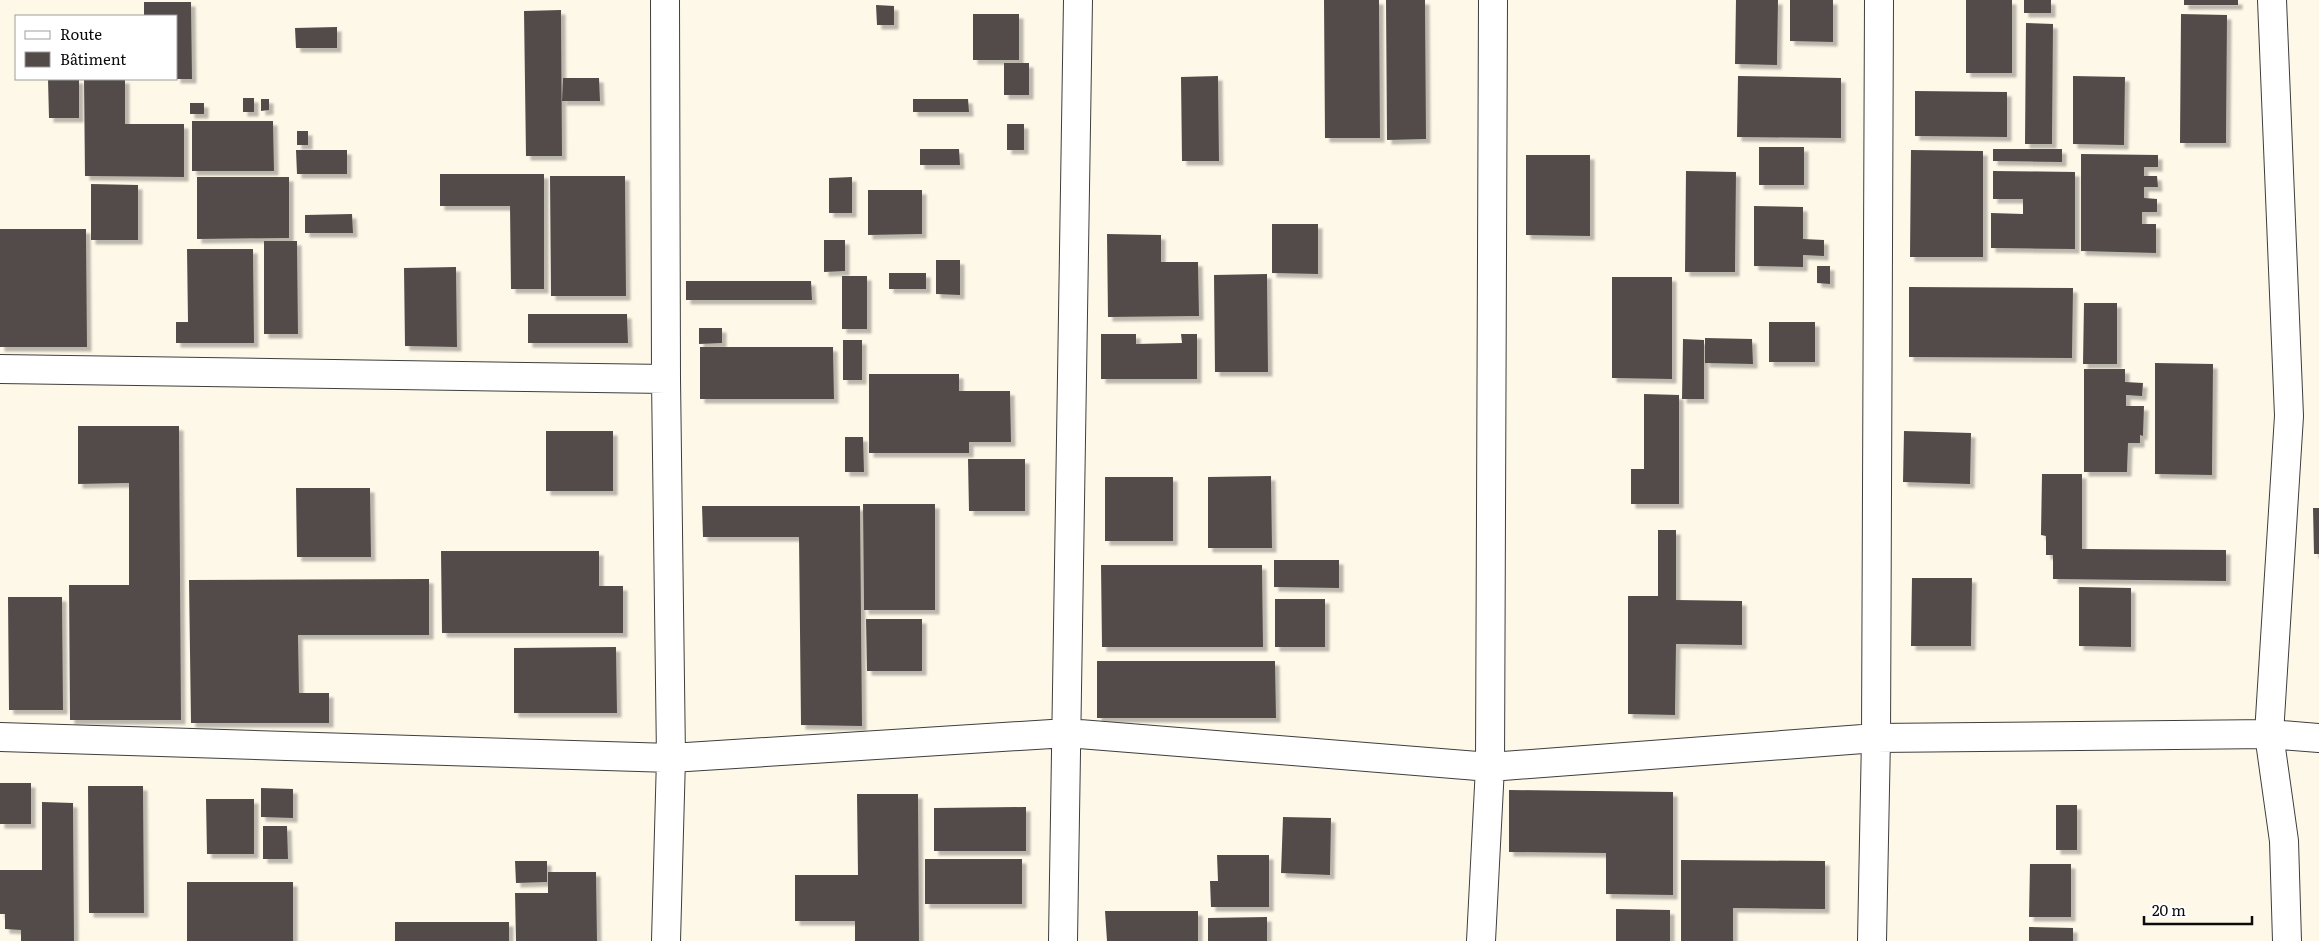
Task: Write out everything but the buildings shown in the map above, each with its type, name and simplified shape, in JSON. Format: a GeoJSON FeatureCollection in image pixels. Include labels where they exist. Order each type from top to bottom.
{"type":"FeatureCollection","features":[{"type":"Feature","properties":{"kind":"street"},"geometry":{"type":"LineString","coordinates":[[665,0],[666,379],[671,758],[666,941]]}},
{"type":"Feature","properties":{"kind":"street"},"geometry":{"type":"LineString","coordinates":[[1063,941],[1078,0]]}},
{"type":"Feature","properties":{"kind":"street"},"geometry":{"type":"LineString","coordinates":[[1481,941],[1490,767],[1493,0]]}},
{"type":"Feature","properties":{"kind":"street"},"geometry":{"type":"LineString","coordinates":[[1872,941],[1876,738],[1879,0]]}},
{"type":"Feature","properties":{"kind":"street"},"geometry":{"type":"LineString","coordinates":[[2272,0],[2289,416],[2269,734],[2284,841],[2287,941]]}},
{"type":"Feature","properties":{"kind":"street"},"geometry":{"type":"LineString","coordinates":[[0,369],[666,379]]}},
{"type":"Feature","properties":{"kind":"street"},"geometry":{"type":"LineString","coordinates":[[0,737],[671,758],[1067,734],[1490,767],[1876,738],[2269,734],[2319,738]]}}]}
